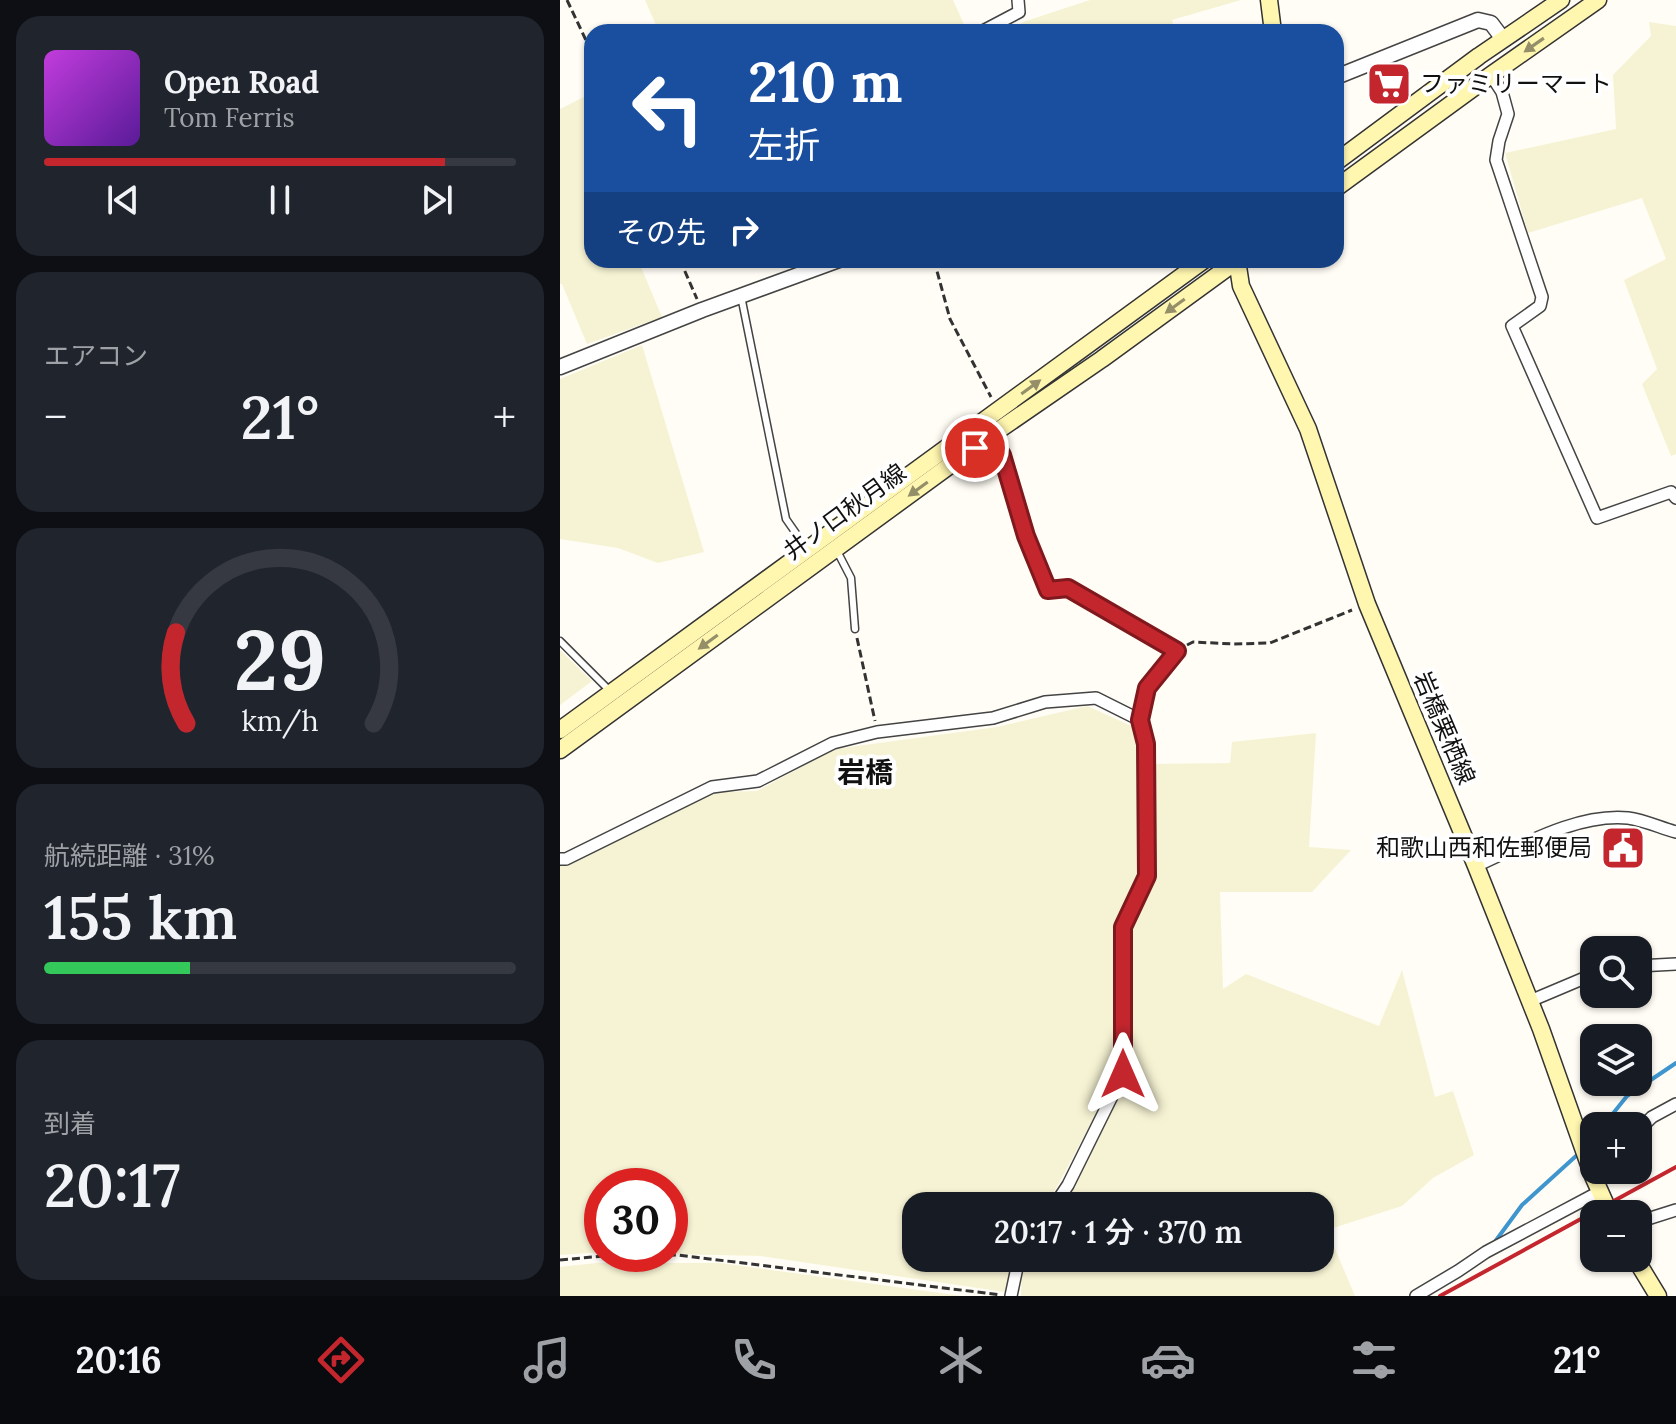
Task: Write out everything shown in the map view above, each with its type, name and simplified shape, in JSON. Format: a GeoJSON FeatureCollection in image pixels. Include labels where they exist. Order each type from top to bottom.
{"type":"FeatureCollection","features":[{"type":"Feature","properties":{"kind":"main road"},"geometry":{"type":"LineString","coordinates":[[1269,0],[1272,24]]}},
{"type":"Feature","properties":{"kind":"main road"},"geometry":{"type":"LineString","coordinates":[[1344,156],[1561,0]]}},
{"type":"Feature","properties":{"kind":"main road"},"geometry":{"type":"LineString","coordinates":[[1344,182],[1598,0]]}},
{"type":"Feature","properties":{"kind":"main road","name":"井ノ口秋月線"},"geometry":{"type":"LineString","coordinates":[[560,750],[836,549],[985,430],[999,410],[1193,268]]}},
{"type":"Feature","properties":{"kind":"main road","name":"井ノ口秋月線"},"geometry":{"type":"LineString","coordinates":[[560,730],[808,550],[985,430],[1102,359],[1226,268]]}},
{"type":"Feature","properties":{"kind":"main road","name":"岩橋栗栖線"},"geometry":{"type":"LineString","coordinates":[[1238,268],[1241,286],[1308,429],[1367,604],[1476,866],[1580,1134]]}},
{"type":"Feature","properties":{"kind":"main road"},"geometry":{"type":"LineString","coordinates":[[1643,1272],[1658,1296]]}},
{"type":"Feature","properties":{"kind":"street"},"geometry":{"type":"LineString","coordinates":[[996,24],[1019,12],[1018,0]]}},
{"type":"Feature","properties":{"kind":"street"},"geometry":{"type":"LineString","coordinates":[[1344,74],[1478,20],[1491,23],[1503,39]]}},
{"type":"Feature","properties":{"kind":"street"},"geometry":{"type":"LineString","coordinates":[[1491,75],[1502,92],[1508,114],[1496,160],[1542,297],[1540,306],[1512,326],[1597,518],[1674,492]]}},
{"type":"Feature","properties":{"kind":"street"},"geometry":{"type":"LineString","coordinates":[[560,367],[817,268]]}},
{"type":"Feature","properties":{"kind":"street"},"geometry":{"type":"LineString","coordinates":[[985,430],[1002,455],[1026,536],[1048,590],[1068,588],[1177,651],[1147,688],[1140,720],[1146,744],[1147,876],[1123,927],[1123,1074],[1063,1192]]}},
{"type":"Feature","properties":{"kind":"street"},"geometry":{"type":"LineString","coordinates":[[560,859],[566,859],[712,787],[758,781],[833,743],[877,732],[993,718],[1045,702],[1096,698],[1140,720]]}},
{"type":"Feature","properties":{"kind":"street"},"geometry":{"type":"LineString","coordinates":[[1476,866],[1566,826],[1605,819],[1629,818],[1676,832]]}},
{"type":"Feature","properties":{"kind":"street"},"geometry":{"type":"LineString","coordinates":[[1652,965],[1676,964]]}},
{"type":"Feature","properties":{"kind":"street"},"geometry":{"type":"LineString","coordinates":[[1530,1001],[1580,980]]}},
{"type":"Feature","properties":{"kind":"street"},"geometry":{"type":"LineString","coordinates":[[1652,1117],[1676,1104]]}},
{"type":"Feature","properties":{"kind":"street"},"geometry":{"type":"LineString","coordinates":[[1416,1296],[1589,1184]]}},
{"type":"Feature","properties":{"kind":"street"},"geometry":{"type":"LineString","coordinates":[[1652,1218],[1676,1210]]}},
{"type":"Feature","properties":{"kind":"street"},"geometry":{"type":"LineString","coordinates":[[1010,1296],[1016,1272]]}},
{"type":"Feature","properties":{"kind":"lane"},"geometry":{"type":"LineString","coordinates":[[741,296],[786,519],[808,550]]}},
{"type":"Feature","properties":{"kind":"lane"},"geometry":{"type":"LineString","coordinates":[[836,549],[851,578],[855,629]]}},
{"type":"Feature","properties":{"kind":"lane"},"geometry":{"type":"LineString","coordinates":[[560,641],[612,692]]}},
{"type":"Feature","properties":{"kind":"path"},"geometry":{"type":"LineString","coordinates":[[567,0],[584,36]]}},
{"type":"Feature","properties":{"kind":"path"},"geometry":{"type":"LineString","coordinates":[[684,268],[702,310]]}},
{"type":"Feature","properties":{"kind":"path"},"geometry":{"type":"LineString","coordinates":[[936,268],[950,319],[999,410]]}},
{"type":"Feature","properties":{"kind":"path"},"geometry":{"type":"LineString","coordinates":[[1177,651],[1193,642],[1270,643],[1367,604]]}},
{"type":"Feature","properties":{"kind":"path"},"geometry":{"type":"LineString","coordinates":[[855,629],[877,732]]}},
{"type":"Feature","properties":{"kind":"path"},"geometry":{"type":"LineString","coordinates":[[560,1260],[678,1255],[1010,1296]]}},
{"type":"Feature","properties":{"kind":"shaded area"},"geometry":{"type":"Polygon","coordinates":[[[645,0],[953,0],[964,24],[656,24],[645,0]]]}},
{"type":"Feature","properties":{"kind":"shaded area"},"geometry":{"type":"Polygon","coordinates":[[[1090,0],[1241,0],[1172,20],[1173,24],[1020,24],[1090,0]]]}},
{"type":"Feature","properties":{"kind":"shaded area"},"geometry":{"type":"Polygon","coordinates":[[[1649,22],[1676,26],[1676,454],[1671,456],[1642,384],[1657,369],[1624,280],[1666,259],[1642,198],[1528,233],[1505,153],[1616,129],[1613,75],[1651,36],[1649,22]]]}},
{"type":"Feature","properties":{"kind":"shaded area"},"geometry":{"type":"Polygon","coordinates":[[[584,97],[584,268],[641,268],[662,317],[587,344],[560,284],[560,109],[584,97]]]}},
{"type":"Feature","properties":{"kind":"shaded area"},"geometry":{"type":"Polygon","coordinates":[[[642,345],[704,552],[658,563],[618,548],[560,539],[560,379],[642,345]]]}},
{"type":"Feature","properties":{"kind":"shaded area"},"geometry":{"type":"Polygon","coordinates":[[[560,650],[592,681],[560,705],[560,650]]]}},
{"type":"Feature","properties":{"kind":"shaded area"},"geometry":{"type":"Polygon","coordinates":[[[1087,706],[1136,728],[1141,875],[1118,926],[1117,1074],[1054,1192],[902,1192],[902,1272],[1010,1272],[1005,1292],[761,1256],[688,1254],[688,1168],[584,1168],[584,1253],[560,1255],[560,863],[570,864],[715,792],[757,791],[835,749],[997,727],[1087,706]]]}},
{"type":"Feature","properties":{"kind":"shaded area"},"geometry":{"type":"Polygon","coordinates":[[[1316,733],[1309,847],[1351,850],[1312,892],[1220,892],[1223,989],[1246,974],[1379,1026],[1402,970],[1435,1097],[1453,1091],[1474,1155],[1433,1178],[1402,1206],[1334,1228],[1334,1192],[1069,1192],[1130,1072],[1129,928],[1153,872],[1149,764],[1230,763],[1232,742],[1316,733]]]}},
{"type":"Feature","properties":{"kind":"shaded area"},"geometry":{"type":"Polygon","coordinates":[[[1334,1246],[1355,1296],[1021,1296],[1022,1272],[1334,1272],[1334,1246]]]}},
{"type":"Feature","properties":{"kind":"shaded area"},"geometry":{"type":"Polygon","coordinates":[[[688,1263],[720,1263],[962,1296],[560,1296],[560,1267],[584,1264],[584,1272],[688,1272],[688,1263]]]}},
{"type":"Feature","properties":{"kind":"waterway"},"geometry":{"type":"LineString","coordinates":[[1614,1112],[1627,1096],[1676,1063]]}},
{"type":"Feature","properties":{"kind":"waterway"},"geometry":{"type":"LineString","coordinates":[[1494,1243],[1522,1205],[1576,1156]]}},
{"type":"Feature","properties":{"kind":"railway"},"geometry":{"type":"LineString","coordinates":[[1440,1296],[1676,1167]]}},
{"type":"Feature","properties":{"kind":"place","name":"ファミリーマート"},"geometry":{"type":"Point","coordinates":[1389,84]}},
{"type":"Feature","properties":{"kind":"place","name":"和歌山西和佐郵便局"},"geometry":{"type":"Point","coordinates":[1623,848]}},
{"type":"Feature","properties":{"kind":"district","name":"岩橋"},"geometry":{"type":"Point","coordinates":[865,772]}},
{"type":"Feature","properties":{"kind":"route"},"geometry":{"type":"LineString","coordinates":[[975,448],[990,436],[1002,455],[1026,536],[1048,590],[1068,588],[1177,651],[1147,688],[1140,720],[1146,744],[1147,876],[1123,927],[1123,1074]]}}]}
